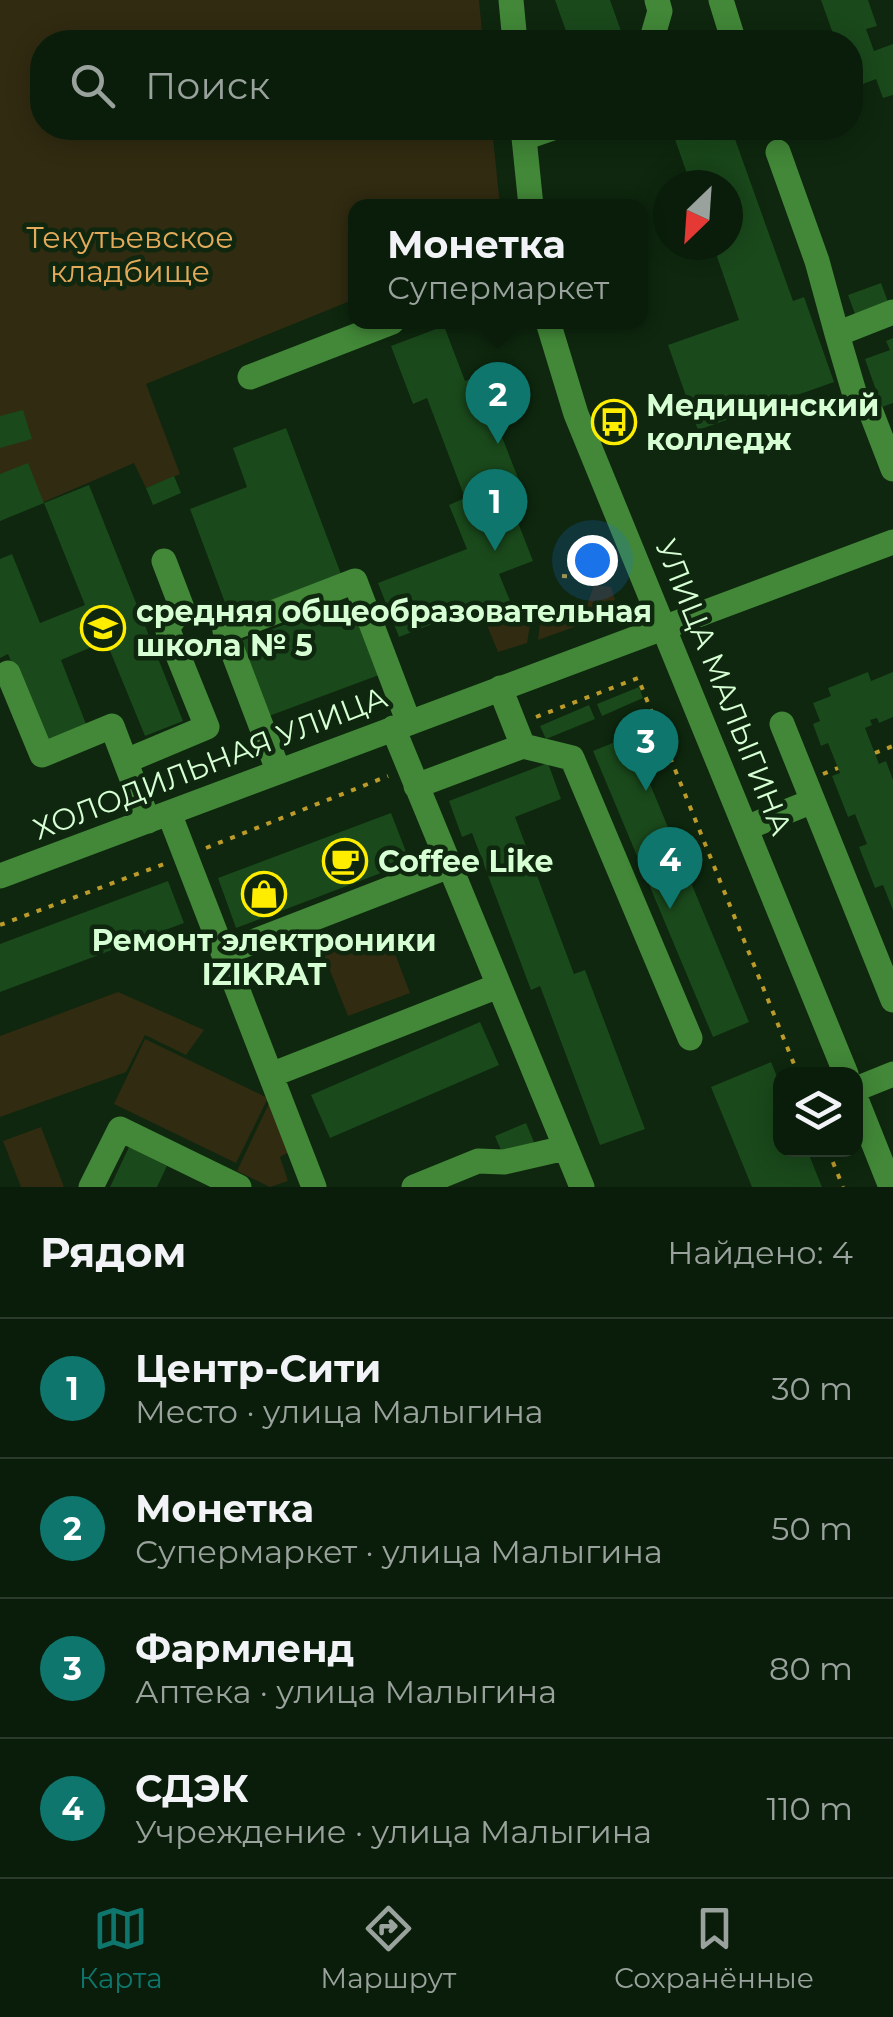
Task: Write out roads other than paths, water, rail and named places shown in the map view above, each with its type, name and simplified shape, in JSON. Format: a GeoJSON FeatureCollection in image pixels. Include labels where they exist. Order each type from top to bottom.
{"type":"FeatureCollection","features":[{"type":"Feature","properties":{"kind":"street"},"geometry":{"type":"LineString","coordinates":[[511,0],[514,30]]}},
{"type":"Feature","properties":{"kind":"street"},"geometry":{"type":"LineString","coordinates":[[655,30],[660,10],[657,0]]}},
{"type":"Feature","properties":{"kind":"street"},"geometry":{"type":"LineString","coordinates":[[722,0],[731,30]]}},
{"type":"Feature","properties":{"kind":"street"},"geometry":{"type":"LineString","coordinates":[[525,140],[530,199]]}},
{"type":"Feature","properties":{"kind":"street"},"geometry":{"type":"LineString","coordinates":[[778,152],[817,261],[857,402],[871,412],[893,469]]}},
{"type":"Feature","properties":{"kind":"street"},"geometry":{"type":"LineString","coordinates":[[837,334],[893,312]]}},
{"type":"Feature","properties":{"kind":"street"},"geometry":{"type":"LineString","coordinates":[[250,376],[374,329]]}},
{"type":"Feature","properties":{"kind":"street","name":"УЛИЦА МАЛЫГИНА"},"geometry":{"type":"LineString","coordinates":[[550,329],[576,414],[843,1067]]}},
{"type":"Feature","properties":{"kind":"street","name":"ХОЛОДИЛЬНАЯ УЛИЦА"},"geometry":{"type":"LineString","coordinates":[[0,876],[893,542]]}},
{"type":"Feature","properties":{"kind":"street"},"geometry":{"type":"LineString","coordinates":[[126,761],[207,727],[167,628],[182,608],[164,562]]}},
{"type":"Feature","properties":{"kind":"street"},"geometry":{"type":"LineString","coordinates":[[278,770],[225,631],[355,581],[401,725],[413,777],[582,1187]]}},
{"type":"Feature","properties":{"kind":"street"},"geometry":{"type":"LineString","coordinates":[[8,674],[42,755],[112,726],[126,761],[186,856],[314,1187]]}},
{"type":"Feature","properties":{"kind":"street"},"geometry":{"type":"LineString","coordinates":[[500,688],[519,735],[572,758],[690,1038]]}},
{"type":"Feature","properties":{"kind":"street"},"geometry":{"type":"LineString","coordinates":[[782,724],[893,1000]]}},
{"type":"Feature","properties":{"kind":"street"},"geometry":{"type":"LineString","coordinates":[[413,777],[519,735]]}},
{"type":"Feature","properties":{"kind":"street"},"geometry":{"type":"LineString","coordinates":[[746,828],[813,801]]}},
{"type":"Feature","properties":{"kind":"street"},"geometry":{"type":"LineString","coordinates":[[224,953],[449,866]]}},
{"type":"Feature","properties":{"kind":"street"},"geometry":{"type":"LineString","coordinates":[[271,1075],[498,986]]}},
{"type":"Feature","properties":{"kind":"street"},"geometry":{"type":"LineString","coordinates":[[863,1086],[893,1074]]}},
{"type":"Feature","properties":{"kind":"street"},"geometry":{"type":"LineString","coordinates":[[863,1116],[891,1187]]}},
{"type":"Feature","properties":{"kind":"street"},"geometry":{"type":"LineString","coordinates":[[91,1187],[120,1129],[239,1187]]}},
{"type":"Feature","properties":{"kind":"street"},"geometry":{"type":"LineString","coordinates":[[414,1187],[478,1161],[504,1162],[565,1148]]}},
{"type":"Feature","properties":{"kind":"place","name":"Медицинский колледж"},"geometry":{"type":"Point","coordinates":[614,422]}},
{"type":"Feature","properties":{"kind":"place","name":"Монетка"},"geometry":{"type":"Point","coordinates":[498,444]}},
{"type":"Feature","properties":{"kind":"place","name":"Центр-Сити"},"geometry":{"type":"Point","coordinates":[495,551]}},
{"type":"Feature","properties":{"kind":"place","name":"средняя общеобразовательная школа № 5"},"geometry":{"type":"Point","coordinates":[103,628]}},
{"type":"Feature","properties":{"kind":"place","name":"Фармленд"},"geometry":{"type":"Point","coordinates":[646,791]}},
{"type":"Feature","properties":{"kind":"place","name":"Coffee Like"},"geometry":{"type":"Point","coordinates":[345,861]}},
{"type":"Feature","properties":{"kind":"place","name":"Ремонт электроники IZIKRAT"},"geometry":{"type":"Point","coordinates":[264,894]}},
{"type":"Feature","properties":{"kind":"place","name":"СДЭК"},"geometry":{"type":"Point","coordinates":[670,909]}},
{"type":"Feature","properties":{"kind":"park label","name":"Текутьевское кладбище"},"geometry":{"type":"Point","coordinates":[130,254]}}]}
